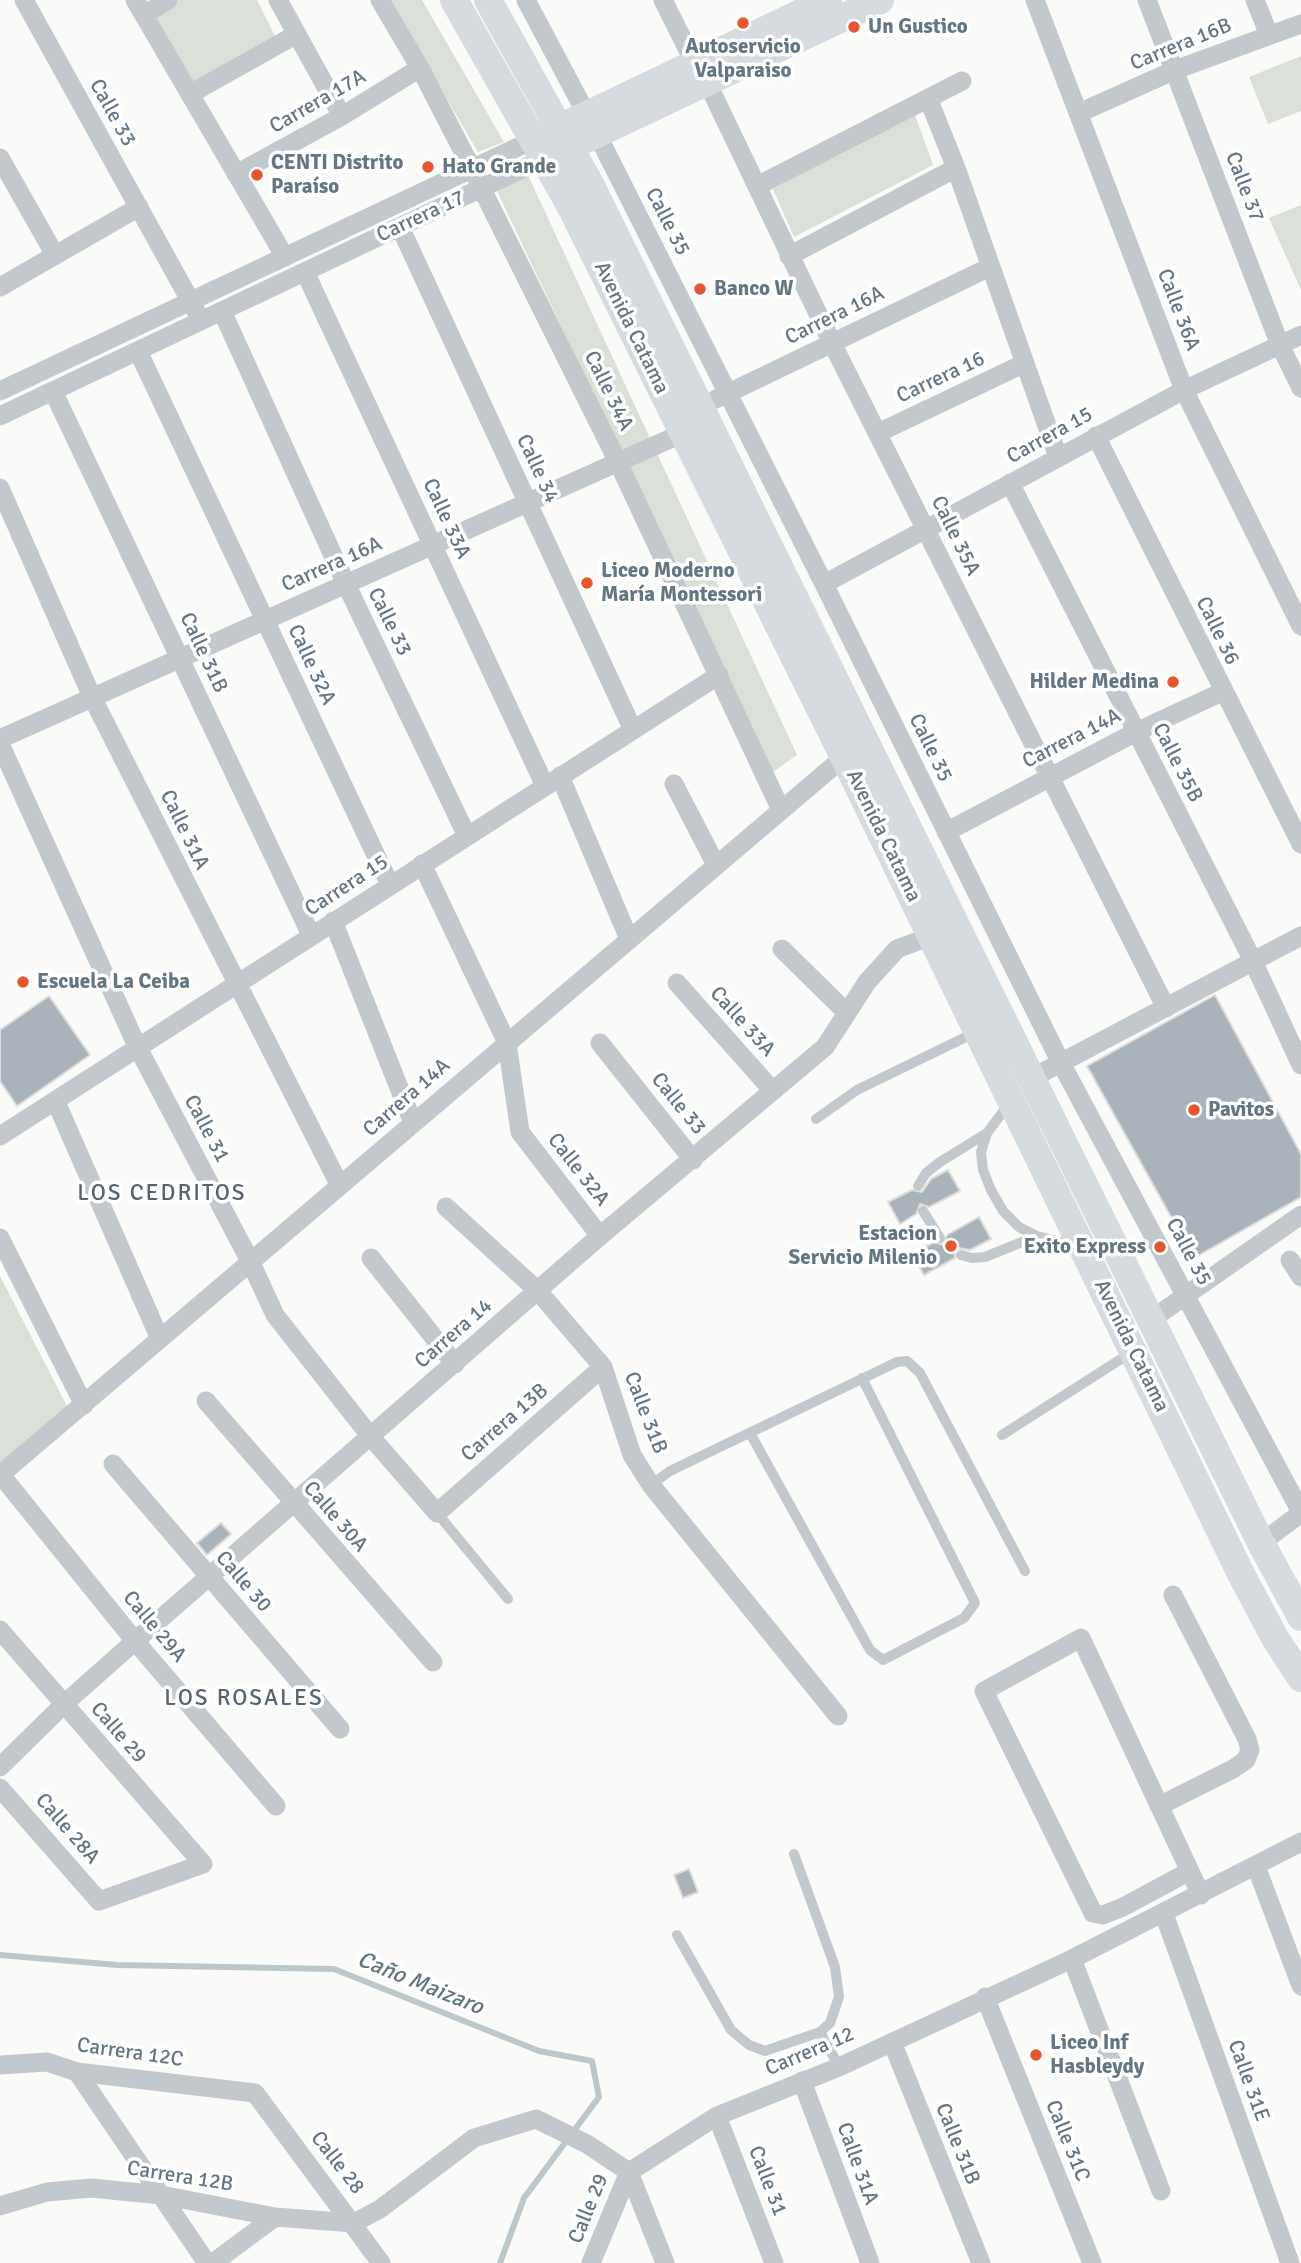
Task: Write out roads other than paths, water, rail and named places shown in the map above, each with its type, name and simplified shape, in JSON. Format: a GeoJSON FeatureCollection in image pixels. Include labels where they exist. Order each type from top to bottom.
{"type":"FeatureCollection","features":[{"type":"Feature","properties":{"kind":"main road","name":"Avenida Catama"},"geometry":{"type":"LineString","coordinates":[[454,0],[553,143],[701,407],[1261,1543],[1301,1617]]}},
{"type":"Feature","properties":{"kind":"main road","name":"Avenida Catama"},"geometry":{"type":"LineString","coordinates":[[488,0],[683,433],[844,757],[1257,1606],[1301,1678]]}},
{"type":"Feature","properties":{"kind":"main road","name":"Carrera 17"},"geometry":{"type":"LineString","coordinates":[[701,73],[788,9],[828,0]]}},
{"type":"Feature","properties":{"kind":"main road","name":"Carrera 17"},"geometry":{"type":"LineString","coordinates":[[553,143],[701,73],[880,0]]}},
{"type":"Feature","properties":{"kind":"street","name":"Calle 33"},"geometry":{"type":"LineString","coordinates":[[24,0],[202,321]]}},
{"type":"Feature","properties":{"kind":"street"},"geometry":{"type":"LineString","coordinates":[[168,0],[140,7],[285,257]]}},
{"type":"Feature","properties":{"kind":"street"},"geometry":{"type":"LineString","coordinates":[[278,0],[342,116]]}},
{"type":"Feature","properties":{"kind":"street","name":"Calle 34A"},"geometry":{"type":"LineString","coordinates":[[380,0],[421,68],[618,462],[782,810]]}},
{"type":"Feature","properties":{"kind":"street","name":"Calle 35"},"geometry":{"type":"LineString","coordinates":[[526,0],[824,584],[1061,1063],[1301,1513]]}},
{"type":"Feature","properties":{"kind":"street","name":"Calle 35A"},"geometry":{"type":"LineString","coordinates":[[663,0],[1048,777],[1166,1008]]}},
{"type":"Feature","properties":{"kind":"street","name":"Calle 36A"},"geometry":{"type":"LineString","coordinates":[[1035,0],[1184,390],[1301,626]]}},
{"type":"Feature","properties":{"kind":"street","name":"Calle 37"},"geometry":{"type":"LineString","coordinates":[[1147,0],[1280,345],[1301,388]]}},
{"type":"Feature","properties":{"kind":"street"},"geometry":{"type":"LineString","coordinates":[[1255,0],[1269,35]]}},
{"type":"Feature","properties":{"kind":"street","name":"Carrera 16B"},"geometry":{"type":"LineString","coordinates":[[1079,113],[1175,70],[1301,24]]}},
{"type":"Feature","properties":{"kind":"street"},"geometry":{"type":"LineString","coordinates":[[190,94],[296,34]]}},
{"type":"Feature","properties":{"kind":"street","name":"Carrera 17A"},"geometry":{"type":"LineString","coordinates":[[236,174],[342,116],[421,68]]}},
{"type":"Feature","properties":{"kind":"street"},"geometry":{"type":"LineString","coordinates":[[757,186],[962,81]]}},
{"type":"Feature","properties":{"kind":"street"},"geometry":{"type":"LineString","coordinates":[[928,98],[956,168],[1058,457]]}},
{"type":"Feature","properties":{"kind":"street","name":"Carrera 17"},"geometry":{"type":"LineString","coordinates":[[0,391],[472,169],[553,143]]}},
{"type":"Feature","properties":{"kind":"street","name":"Carrera 17"},"geometry":{"type":"LineString","coordinates":[[0,416],[482,188],[553,143]]}},
{"type":"Feature","properties":{"kind":"street"},"geometry":{"type":"LineString","coordinates":[[2,166],[55,255]]}},
{"type":"Feature","properties":{"kind":"street"},"geometry":{"type":"LineString","coordinates":[[789,256],[956,168]]}},
{"type":"Feature","properties":{"kind":"street"},"geometry":{"type":"LineString","coordinates":[[0,287],[139,207]]}},
{"type":"Feature","properties":{"kind":"street","name":"Calle 34"},"geometry":{"type":"LineString","coordinates":[[400,227],[633,730]]}},
{"type":"Feature","properties":{"kind":"street","name":"Carrera 16A"},"geometry":{"type":"LineString","coordinates":[[701,407],[989,267]]}},
{"type":"Feature","properties":{"kind":"street","name":"Calle 33A"},"geometry":{"type":"LineString","coordinates":[[305,272],[432,545],[553,781],[629,939]]}},
{"type":"Feature","properties":{"kind":"street","name":"Calle 33"},"geometry":{"type":"LineString","coordinates":[[222,311],[345,584],[467,836]]}},
{"type":"Feature","properties":{"kind":"street","name":"Carrera 15"},"geometry":{"type":"LineString","coordinates":[[824,584],[927,531],[1010,483],[1184,390],[1301,335]]}},
{"type":"Feature","properties":{"kind":"street","name":"Calle 32A"},"geometry":{"type":"LineString","coordinates":[[138,351],[390,885]]}},
{"type":"Feature","properties":{"kind":"street","name":"Carrera 16"},"geometry":{"type":"LineString","coordinates":[[878,433],[1023,364]]}},
{"type":"Feature","properties":{"kind":"street","name":"Calle 31B"},"geometry":{"type":"LineString","coordinates":[[54,391],[311,935]]}},
{"type":"Feature","properties":{"kind":"street","name":"Carrera 16A"},"geometry":{"type":"LineString","coordinates":[[0,741],[92,697],[683,433]]}},
{"type":"Feature","properties":{"kind":"street","name":"Calle 36"},"geometry":{"type":"LineString","coordinates":[[1096,436],[1222,692],[1301,844]]}},
{"type":"Feature","properties":{"kind":"street","name":"Calle 35B"},"geometry":{"type":"LineString","coordinates":[[1010,483],[1253,961],[1301,1065]]}},
{"type":"Feature","properties":{"kind":"street","name":"Calle 31A"},"geometry":{"type":"LineString","coordinates":[[0,488],[92,697],[235,984],[340,1186]]}},
{"type":"Feature","properties":{"kind":"street","name":"Carrera 15"},"geometry":{"type":"LineString","coordinates":[[0,1136],[719,675]]}},
{"type":"Feature","properties":{"kind":"street","name":"Carrera 14A"},"geometry":{"type":"LineString","coordinates":[[946,832],[1136,732],[1222,692]]}},
{"type":"Feature","properties":{"kind":"street","name":"Calle 31"},"geometry":{"type":"LineString","coordinates":[[0,741],[137,1046],[250,1261],[275,1315],[371,1437],[437,1513]]}},
{"type":"Feature","properties":{"kind":"street","name":"Carrera 14A"},"geometry":{"type":"LineString","coordinates":[[0,1475],[844,757]]}},
{"type":"Feature","properties":{"kind":"street"},"geometry":{"type":"LineString","coordinates":[[674,784],[716,865]]}},
{"type":"Feature","properties":{"kind":"street"},"geometry":{"type":"LineString","coordinates":[[422,864],[507,1043]]}},
{"type":"Feature","properties":{"kind":"street"},"geometry":{"type":"LineString","coordinates":[[334,921],[413,1123]]}},
{"type":"Feature","properties":{"kind":"street","name":"Carrera 14"},"geometry":{"type":"LineString","coordinates":[[0,1767],[63,1705],[135,1641],[600,1236],[825,1047],[867,982],[897,949],[931,936]]}},
{"type":"Feature","properties":{"kind":"street"},"geometry":{"type":"LineString","coordinates":[[1032,1078],[1301,936]]}},
{"type":"Feature","properties":{"kind":"street"},"geometry":{"type":"LineString","coordinates":[[782,949],[848,1013]]}},
{"type":"Feature","properties":{"kind":"street","name":"Calle 33A"},"geometry":{"type":"LineString","coordinates":[[677,983],[773,1091]]}},
{"type":"Feature","properties":{"kind":"street","name":"Calle 32A"},"geometry":{"type":"LineString","coordinates":[[507,1043],[515,1083],[520,1132],[600,1236]]}},
{"type":"Feature","properties":{"kind":"street","name":"Calle 33"},"geometry":{"type":"LineString","coordinates":[[600,1043],[693,1160]]}},
{"type":"Feature","properties":{"kind":"street"},"geometry":{"type":"LineString","coordinates":[[56,1102],[160,1339]]}},
{"type":"Feature","properties":{"kind":"street","name":"Calle 31B"},"geometry":{"type":"LineString","coordinates":[[446,1207],[538,1291],[603,1367],[632,1455],[651,1485],[838,1716]]}},
{"type":"Feature","properties":{"kind":"street"},"geometry":{"type":"LineString","coordinates":[[1152,1319],[1301,1215]]}},
{"type":"Feature","properties":{"kind":"street"},"geometry":{"type":"LineString","coordinates":[[0,1238],[5,1261],[84,1405]]}},
{"type":"Feature","properties":{"kind":"street"},"geometry":{"type":"LineString","coordinates":[[371,1258],[455,1364]]}},
{"type":"Feature","properties":{"kind":"street"},"geometry":{"type":"LineString","coordinates":[[1290,1260],[1301,1278]]}},
{"type":"Feature","properties":{"kind":"street","name":"Carrera 13B"},"geometry":{"type":"LineString","coordinates":[[437,1513],[603,1367]]}},
{"type":"Feature","properties":{"kind":"street","name":"Calle 30A"},"geometry":{"type":"LineString","coordinates":[[206,1401],[433,1662]]}},
{"type":"Feature","properties":{"kind":"street","name":"Calle 30"},"geometry":{"type":"LineString","coordinates":[[113,1464],[340,1729]]}},
{"type":"Feature","properties":{"kind":"street","name":"Calle 29A"},"geometry":{"type":"LineString","coordinates":[[0,1475],[135,1641],[276,1806]]}},
{"type":"Feature","properties":{"kind":"street"},"geometry":{"type":"LineString","coordinates":[[1261,1543],[1301,1513]]}},
{"type":"Feature","properties":{"kind":"street"},"geometry":{"type":"LineString","coordinates":[[1160,1806],[1233,1769],[1246,1760],[1250,1751],[1247,1739],[1173,1595]]}},
{"type":"Feature","properties":{"kind":"street","name":"Calle 29"},"geometry":{"type":"LineString","coordinates":[[0,1630],[203,1864],[99,1901]]}},
{"type":"Feature","properties":{"kind":"street"},"geometry":{"type":"LineString","coordinates":[[1190,1871],[1123,1907],[1104,1914],[1093,1913],[984,1691],[1081,1639],[1160,1806],[1190,1871],[1201,1895]]}},
{"type":"Feature","properties":{"kind":"street","name":"Calle 28A"},"geometry":{"type":"LineString","coordinates":[[0,1787],[99,1901]]}},
{"type":"Feature","properties":{"kind":"street","name":"Carrera 12"},"geometry":{"type":"LineString","coordinates":[[629,2172],[717,2116],[839,2067],[985,1997],[1072,1959],[1301,1842]]}},
{"type":"Feature","properties":{"kind":"street"},"geometry":{"type":"LineString","coordinates":[[1256,1866],[1301,1986]]}},
{"type":"Feature","properties":{"kind":"street","name":"Calle 31E"},"geometry":{"type":"LineString","coordinates":[[1164,1914],[1290,2263]]}},
{"type":"Feature","properties":{"kind":"street"},"geometry":{"type":"LineString","coordinates":[[1072,1959],[1161,2191]]}},
{"type":"Feature","properties":{"kind":"street","name":"Calle 31C"},"geometry":{"type":"LineString","coordinates":[[985,1997],[1092,2263]]}},
{"type":"Feature","properties":{"kind":"street","name":"Calle 31B"},"geometry":{"type":"LineString","coordinates":[[892,2042],[981,2263]]}},
{"type":"Feature","properties":{"kind":"street","name":"Carrera 12C"},"geometry":{"type":"LineString","coordinates":[[0,2065],[32,2061],[77,2071],[255,2093]]}},
{"type":"Feature","properties":{"kind":"street"},"geometry":{"type":"LineString","coordinates":[[77,2071],[207,2263]]}},
{"type":"Feature","properties":{"kind":"street","name":"Calle 31A"},"geometry":{"type":"LineString","coordinates":[[802,2081],[870,2263]]}},
{"type":"Feature","properties":{"kind":"street","name":"Calle 28"},"geometry":{"type":"LineString","coordinates":[[255,2093],[382,2263]]}},
{"type":"Feature","properties":{"kind":"street","name":"Calle 31"},"geometry":{"type":"LineString","coordinates":[[717,2116],[774,2263]]}},
{"type":"Feature","properties":{"kind":"street"},"geometry":{"type":"LineString","coordinates":[[354,2223],[380,2208],[474,2138],[536,2119],[629,2172],[665,2263]]}},
{"type":"Feature","properties":{"kind":"street","name":"Calle 29"},"geometry":{"type":"LineString","coordinates":[[591,2263],[629,2172]]}},
{"type":"Feature","properties":{"kind":"street","name":"Carrera 12B"},"geometry":{"type":"LineString","coordinates":[[0,2206],[69,2189],[113,2189],[275,2217],[354,2223]]}},
{"type":"Feature","properties":{"kind":"street"},"geometry":{"type":"LineString","coordinates":[[213,2263],[275,2217]]}},
{"type":"Feature","properties":{"kind":"lane"},"geometry":{"type":"LineString","coordinates":[[816,1119],[857,1090],[977,1031]]}},
{"type":"Feature","properties":{"kind":"lane"},"geometry":{"type":"LineString","coordinates":[[918,1186],[926,1173],[940,1162],[986,1133],[1010,1102]]}},
{"type":"Feature","properties":{"kind":"lane"},"geometry":{"type":"LineString","coordinates":[[986,1133],[981,1152],[991,1190],[1003,1211],[1019,1227],[1037,1236],[1084,1248]]}},
{"type":"Feature","properties":{"kind":"lane"},"geometry":{"type":"LineString","coordinates":[[923,1211],[940,1238]]}},
{"type":"Feature","properties":{"kind":"lane"},"geometry":{"type":"LineString","coordinates":[[961,1255],[985,1257],[1037,1236]]}},
{"type":"Feature","properties":{"kind":"lane"},"geometry":{"type":"LineString","coordinates":[[1002,1434],[1133,1352]]}},
{"type":"Feature","properties":{"kind":"lane"},"geometry":{"type":"LineString","coordinates":[[651,1485],[670,1471],[862,1378],[898,1362],[907,1361],[914,1365],[1025,1571]]}},
{"type":"Feature","properties":{"kind":"lane"},"geometry":{"type":"LineString","coordinates":[[750,1433],[870,1650],[883,1660],[964,1618],[975,1603],[862,1378]]}},
{"type":"Feature","properties":{"kind":"lane","name":"Calle 31"},"geometry":{"type":"LineString","coordinates":[[437,1513],[508,1599]]}},
{"type":"Feature","properties":{"kind":"lane"},"geometry":{"type":"LineString","coordinates":[[677,1935],[731,2030],[749,2045],[765,2051],[820,2032],[830,2023],[839,1997],[835,1967],[794,1854]]}},
{"type":"Feature","properties":{"kind":"lane"},"geometry":{"type":"LineString","coordinates":[[820,2032],[839,2067]]}},
{"type":"Feature","properties":{"kind":"waterway","name":"Caño Maizaro"},"geometry":{"type":"LineString","coordinates":[[0,1955],[117,1965],[334,1969],[539,2051],[592,2061],[599,2097],[524,2198],[500,2263]]}},
{"type":"Feature","properties":{"kind":"place","name":"Autoservicio Valparaiso"},"geometry":{"type":"Point","coordinates":[743,23]}},
{"type":"Feature","properties":{"kind":"place","name":"Un Gustico"},"geometry":{"type":"Point","coordinates":[854,27]}},
{"type":"Feature","properties":{"kind":"place","name":"Hato Grande"},"geometry":{"type":"Point","coordinates":[428,167]}},
{"type":"Feature","properties":{"kind":"place","name":"CENTI Distrito Paraíso"},"geometry":{"type":"Point","coordinates":[257,175]}},
{"type":"Feature","properties":{"kind":"place","name":"Banco W"},"geometry":{"type":"Point","coordinates":[700,289]}},
{"type":"Feature","properties":{"kind":"place","name":"Liceo Moderno María Montessori"},"geometry":{"type":"Point","coordinates":[587,583]}},
{"type":"Feature","properties":{"kind":"place","name":"Hilder Medina"},"geometry":{"type":"Point","coordinates":[1173,682]}},
{"type":"Feature","properties":{"kind":"place","name":"Escuela La Ceiba"},"geometry":{"type":"Point","coordinates":[23,982]}},
{"type":"Feature","properties":{"kind":"place","name":"Pavitos"},"geometry":{"type":"Point","coordinates":[1194,1110]}},
{"type":"Feature","properties":{"kind":"place","name":"Estacion Servicio Milenio"},"geometry":{"type":"Point","coordinates":[951,1246]}},
{"type":"Feature","properties":{"kind":"place","name":"Exito Express"},"geometry":{"type":"Point","coordinates":[1160,1247]}},
{"type":"Feature","properties":{"kind":"place","name":"Liceo Inf Hasbleydy"},"geometry":{"type":"Point","coordinates":[1036,2055]}},
{"type":"Feature","properties":{"kind":"district","name":"LOS CEDRITOS"},"geometry":{"type":"Point","coordinates":[162,1194]}},
{"type":"Feature","properties":{"kind":"district","name":"LOS ROSALES"},"geometry":{"type":"Point","coordinates":[244,1699]}}]}
